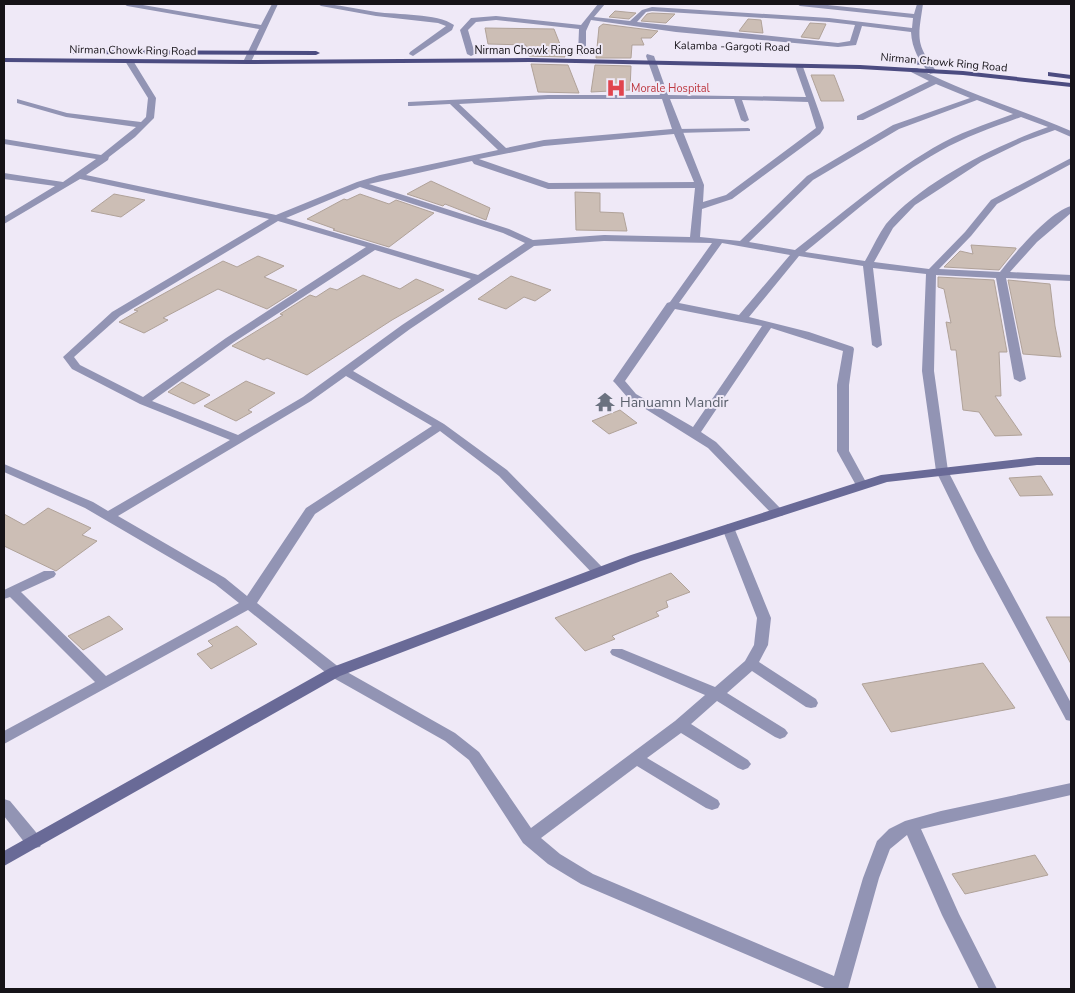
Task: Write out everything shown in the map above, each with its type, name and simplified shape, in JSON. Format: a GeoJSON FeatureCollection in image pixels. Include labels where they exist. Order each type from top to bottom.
{"type":"FeatureCollection","features":[{"type":"Feature","properties":{"kind":"main road","name":"Kalamba -Gargoti Road"},"geometry":{"type":"LineString","coordinates":[[4,52],[582,54],[651,59],[924,62],[1071,77]]}},
{"type":"Feature","properties":{"kind":"main road","name":"Nirman Chowk Ring Road"},"geometry":{"type":"LineString","coordinates":[[4,60],[385,62],[651,59],[914,70]]}},
{"type":"Feature","properties":{"kind":"main road","name":"Nirman Chowk Ring Road"},"geometry":{"type":"LineString","coordinates":[[934,76],[1071,86]]}},
{"type":"Feature","properties":{"kind":"street"},"geometry":{"type":"LineString","coordinates":[[127,4],[263,28]]}},
{"type":"Feature","properties":{"kind":"street"},"geometry":{"type":"LineString","coordinates":[[247,62],[275,4]]}},
{"type":"Feature","properties":{"kind":"street"},"geometry":{"type":"LineString","coordinates":[[320,4],[376,14],[443,22],[449,28],[413,54]]}},
{"type":"Feature","properties":{"kind":"street"},"geometry":{"type":"LineString","coordinates":[[582,54],[580,35],[582,27],[602,4]]}},
{"type":"Feature","properties":{"kind":"street"},"geometry":{"type":"LineString","coordinates":[[631,24],[650,5],[668,4]]}},
{"type":"Feature","properties":{"kind":"street"},"geometry":{"type":"LineString","coordinates":[[800,4],[917,16]]}},
{"type":"Feature","properties":{"kind":"street"},"geometry":{"type":"LineString","coordinates":[[920,4],[913,30],[924,62],[934,76]]}},
{"type":"Feature","properties":{"kind":"street"},"geometry":{"type":"LineString","coordinates":[[648,9],[829,20],[913,30]]}},
{"type":"Feature","properties":{"kind":"street"},"geometry":{"type":"LineString","coordinates":[[471,54],[464,30],[467,24],[474,20],[496,18],[582,27]]}},
{"type":"Feature","properties":{"kind":"street"},"geometry":{"type":"LineString","coordinates":[[589,18],[838,45],[853,43],[859,24]]}},
{"type":"Feature","properties":{"kind":"street"},"geometry":{"type":"LineString","coordinates":[[651,59],[677,131],[700,185],[695,238]]}},
{"type":"Feature","properties":{"kind":"street"},"geometry":{"type":"LineString","coordinates":[[6,218],[64,186],[106,158],[150,118],[152,98],[129,61]]}},
{"type":"Feature","properties":{"kind":"street"},"geometry":{"type":"LineString","coordinates":[[698,208],[729,197],[820,128],[799,66]]}},
{"type":"Feature","properties":{"kind":"street"},"geometry":{"type":"LineString","coordinates":[[914,70],[934,76],[978,97],[1023,113],[1071,134]]}},
{"type":"Feature","properties":{"kind":"street"},"geometry":{"type":"LineString","coordinates":[[860,118],[934,76]]}},
{"type":"Feature","properties":{"kind":"street"},"geometry":{"type":"LineString","coordinates":[[411,104],[548,97],[810,100]]}},
{"type":"Feature","properties":{"kind":"street"},"geometry":{"type":"LineString","coordinates":[[742,244],[810,178],[896,127],[978,97]]}},
{"type":"Feature","properties":{"kind":"street"},"geometry":{"type":"LineString","coordinates":[[737,98],[745,120]]}},
{"type":"Feature","properties":{"kind":"street"},"geometry":{"type":"LineString","coordinates":[[20,101],[66,115],[142,125]]}},
{"type":"Feature","properties":{"kind":"street"},"geometry":{"type":"LineString","coordinates":[[453,103],[504,151]]}},
{"type":"Feature","properties":{"kind":"street"},"geometry":{"type":"LineString","coordinates":[[742,318],[796,254],[890,180],[937,149],[982,128],[1023,113]]}},
{"type":"Feature","properties":{"kind":"street"},"geometry":{"type":"LineString","coordinates":[[877,345],[868,264],[889,228],[912,203],[978,160],[1019,140],[1056,127]]}},
{"type":"Feature","properties":{"kind":"street"},"geometry":{"type":"LineString","coordinates":[[239,439],[144,402],[76,367],[68,357],[116,314],[277,218],[360,184],[383,177],[544,144],[607,136],[677,131]]}},
{"type":"Feature","properties":{"kind":"street"},"geometry":{"type":"LineString","coordinates":[[4,141],[106,158]]}},
{"type":"Feature","properties":{"kind":"street"},"geometry":{"type":"LineString","coordinates":[[474,158],[477,162],[548,186],[700,185]]}},
{"type":"Feature","properties":{"kind":"street"},"geometry":{"type":"LineString","coordinates":[[1071,161],[994,202],[968,234],[931,272],[928,371],[942,471],[982,552],[1071,716]]}},
{"type":"Feature","properties":{"kind":"street"},"geometry":{"type":"LineString","coordinates":[[4,176],[64,186]]}},
{"type":"Feature","properties":{"kind":"street"},"geometry":{"type":"LineString","coordinates":[[79,176],[277,218],[479,278]]}},
{"type":"Feature","properties":{"kind":"street"},"geometry":{"type":"LineString","coordinates":[[360,184],[506,231],[532,243],[604,238],[695,238],[931,272],[1001,277],[1071,278]]}},
{"type":"Feature","properties":{"kind":"street"},"geometry":{"type":"LineString","coordinates":[[1001,277],[1052,221],[1071,209]]}},
{"type":"Feature","properties":{"kind":"street"},"geometry":{"type":"LineString","coordinates":[[719,240],[671,305],[619,381],[632,396],[695,432],[712,445],[778,513]]}},
{"type":"Feature","properties":{"kind":"street"},"geometry":{"type":"LineString","coordinates":[[109,516],[308,399],[406,327],[532,243]]}},
{"type":"Feature","properties":{"kind":"street"},"geometry":{"type":"LineString","coordinates":[[144,402],[230,340],[373,247]]}},
{"type":"Feature","properties":{"kind":"street"},"geometry":{"type":"LineString","coordinates":[[1001,277],[1020,379]]}},
{"type":"Feature","properties":{"kind":"street"},"geometry":{"type":"LineString","coordinates":[[671,305],[768,324],[828,340],[849,349],[843,385],[843,451],[861,484]]}},
{"type":"Feature","properties":{"kind":"street"},"geometry":{"type":"LineString","coordinates":[[695,432],[768,324]]}},
{"type":"Feature","properties":{"kind":"street"},"geometry":{"type":"LineString","coordinates":[[345,372],[440,426],[503,473],[598,572]]}},
{"type":"Feature","properties":{"kind":"street"},"geometry":{"type":"LineString","coordinates":[[4,738],[249,604],[310,511],[440,426]]}},
{"type":"Feature","properties":{"kind":"street"},"geometry":{"type":"LineString","coordinates":[[4,859],[335,672],[598,572],[861,484],[899,475],[1037,461],[1071,461]]}},
{"type":"Feature","properties":{"kind":"street"},"geometry":{"type":"LineString","coordinates":[[4,468],[89,505],[220,582],[335,672],[450,737],[474,756],[529,838],[554,859],[587,880],[839,988],[871,878],[883,846],[895,834],[910,825],[1071,789]]}},
{"type":"Feature","properties":{"kind":"street"},"geometry":{"type":"LineString","coordinates":[[529,838],[680,725],[751,664],[761,645],[764,618],[728,528]]}},
{"type":"Feature","properties":{"kind":"street"},"geometry":{"type":"LineString","coordinates":[[49,574],[8,593],[104,683]]}},
{"type":"Feature","properties":{"kind":"street"},"geometry":{"type":"LineString","coordinates":[[617,652],[716,694],[780,733]]}},
{"type":"Feature","properties":{"kind":"street"},"geometry":{"type":"LineString","coordinates":[[751,664],[810,703]]}},
{"type":"Feature","properties":{"kind":"street"},"geometry":{"type":"LineString","coordinates":[[680,725],[743,764]]}},
{"type":"Feature","properties":{"kind":"street"},"geometry":{"type":"LineString","coordinates":[[636,758],[712,804]]}},
{"type":"Feature","properties":{"kind":"street"},"geometry":{"type":"LineString","coordinates":[[4,805],[34,842]]}},
{"type":"Feature","properties":{"kind":"street"},"geometry":{"type":"LineString","coordinates":[[910,825],[951,916],[988,989]]}},
{"type":"Feature","properties":{"kind":"lane"},"geometry":{"type":"LineString","coordinates":[[677,131],[748,130]]}},
{"type":"Feature","properties":{"kind":"building"},"geometry":{"type":"Polygon","coordinates":[[[615,11],[636,13],[629,19],[609,17],[615,11]]]}},
{"type":"Feature","properties":{"kind":"building"},"geometry":{"type":"Polygon","coordinates":[[[647,14],[675,14],[666,23],[641,21],[647,14]]]}},
{"type":"Feature","properties":{"kind":"building"},"geometry":{"type":"Polygon","coordinates":[[[748,19],[761,20],[763,33],[739,31],[748,19]]]}},
{"type":"Feature","properties":{"kind":"building"},"geometry":{"type":"Polygon","coordinates":[[[810,23],[826,24],[819,39],[801,37],[810,23]]]}},
{"type":"Feature","properties":{"kind":"building"},"geometry":{"type":"Polygon","coordinates":[[[603,24],[658,31],[651,38],[641,38],[644,45],[632,45],[631,58],[596,58],[599,27],[603,24]]]}},
{"type":"Feature","properties":{"kind":"building"},"geometry":{"type":"Polygon","coordinates":[[[485,28],[554,29],[565,57],[529,56],[526,45],[488,44],[485,28]]]}},
{"type":"Feature","properties":{"kind":"building"},"geometry":{"type":"Polygon","coordinates":[[[531,64],[568,65],[579,93],[538,92],[531,64]]]}},
{"type":"Feature","properties":{"kind":"building"},"geometry":{"type":"Polygon","coordinates":[[[595,65],[631,66],[630,90],[591,92],[595,65]]]}},
{"type":"Feature","properties":{"kind":"building"},"geometry":{"type":"Polygon","coordinates":[[[811,75],[834,75],[844,101],[821,101],[811,75]]]}},
{"type":"Feature","properties":{"kind":"building"},"geometry":{"type":"Polygon","coordinates":[[[431,181],[490,208],[486,220],[445,204],[443,206],[407,194],[431,181]]]}},
{"type":"Feature","properties":{"kind":"building"},"geometry":{"type":"Polygon","coordinates":[[[575,192],[600,193],[600,212],[623,213],[627,231],[576,230],[575,192]]]}},
{"type":"Feature","properties":{"kind":"building"},"geometry":{"type":"Polygon","coordinates":[[[114,194],[145,200],[121,217],[91,211],[114,194]]]}},
{"type":"Feature","properties":{"kind":"building"},"geometry":{"type":"Polygon","coordinates":[[[360,194],[389,204],[396,200],[434,213],[389,247],[333,230],[335,229],[307,219],[344,199],[347,200],[360,194]]]}},
{"type":"Feature","properties":{"kind":"building"},"geometry":{"type":"Polygon","coordinates":[[[971,245],[1016,249],[999,270],[944,267],[960,251],[973,254],[971,245]]]}},
{"type":"Feature","properties":{"kind":"building"},"geometry":{"type":"Polygon","coordinates":[[[258,256],[284,266],[264,277],[297,290],[267,309],[218,289],[163,318],[168,320],[144,333],[119,322],[138,311],[134,310],[223,261],[237,267],[258,256]]]}},
{"type":"Feature","properties":{"kind":"building"},"geometry":{"type":"Polygon","coordinates":[[[363,275],[400,289],[416,279],[444,290],[392,320],[307,375],[267,358],[264,360],[232,346],[283,315],[280,314],[310,295],[316,297],[330,288],[337,290],[363,275]]]}},
{"type":"Feature","properties":{"kind":"building"},"geometry":{"type":"Polygon","coordinates":[[[511,276],[551,290],[535,301],[524,297],[506,309],[478,299],[511,276]]]}},
{"type":"Feature","properties":{"kind":"building"},"geometry":{"type":"Polygon","coordinates":[[[938,277],[994,280],[1007,352],[999,352],[1001,396],[995,396],[1022,435],[995,436],[979,412],[963,410],[956,350],[951,350],[946,322],[951,323],[944,289],[938,287],[938,277]]]}},
{"type":"Feature","properties":{"kind":"building"},"geometry":{"type":"Polygon","coordinates":[[[1008,280],[1050,284],[1061,357],[1023,354],[1008,280]]]}},
{"type":"Feature","properties":{"kind":"building"},"geometry":{"type":"Polygon","coordinates":[[[246,381],[275,393],[248,410],[252,412],[236,421],[204,406],[246,381]]]}},
{"type":"Feature","properties":{"kind":"building"},"geometry":{"type":"Polygon","coordinates":[[[182,382],[210,395],[194,404],[168,392],[182,382]]]}},
{"type":"Feature","properties":{"kind":"building"},"geometry":{"type":"Polygon","coordinates":[[[620,410],[637,423],[609,434],[592,421],[620,410]]]}},
{"type":"Feature","properties":{"kind":"building"},"geometry":{"type":"Polygon","coordinates":[[[1041,476],[1053,495],[1020,496],[1009,478],[1041,476]]]}},
{"type":"Feature","properties":{"kind":"building"},"geometry":{"type":"Polygon","coordinates":[[[48,508],[91,528],[82,535],[97,541],[56,571],[4,546],[4,514],[24,525],[48,508]]]}},
{"type":"Feature","properties":{"kind":"building"},"geometry":{"type":"Polygon","coordinates":[[[671,573],[690,592],[666,601],[668,607],[656,612],[659,616],[612,636],[615,639],[585,651],[555,618],[671,573]]]}},
{"type":"Feature","properties":{"kind":"building"},"geometry":{"type":"Polygon","coordinates":[[[109,616],[123,629],[83,650],[68,636],[109,616]]]}},
{"type":"Feature","properties":{"kind":"building"},"geometry":{"type":"Polygon","coordinates":[[[1046,617],[1071,617],[1071,664],[1046,617]]]}},
{"type":"Feature","properties":{"kind":"building"},"geometry":{"type":"Polygon","coordinates":[[[237,626],[257,644],[211,669],[197,654],[213,646],[208,641],[237,626]]]}},
{"type":"Feature","properties":{"kind":"building"},"geometry":{"type":"Polygon","coordinates":[[[983,663],[1015,708],[891,732],[862,684],[983,663]]]}},
{"type":"Feature","properties":{"kind":"building"},"geometry":{"type":"Polygon","coordinates":[[[1035,855],[1048,875],[965,894],[952,874],[1035,855]]]}},
{"type":"Feature","properties":{"kind":"place","name":"Morale Hospital"},"geometry":{"type":"Point","coordinates":[616,88]}},
{"type":"Feature","properties":{"kind":"place","name":"Hanuamn Mandir"},"geometry":{"type":"Point","coordinates":[605,402]}}]}
